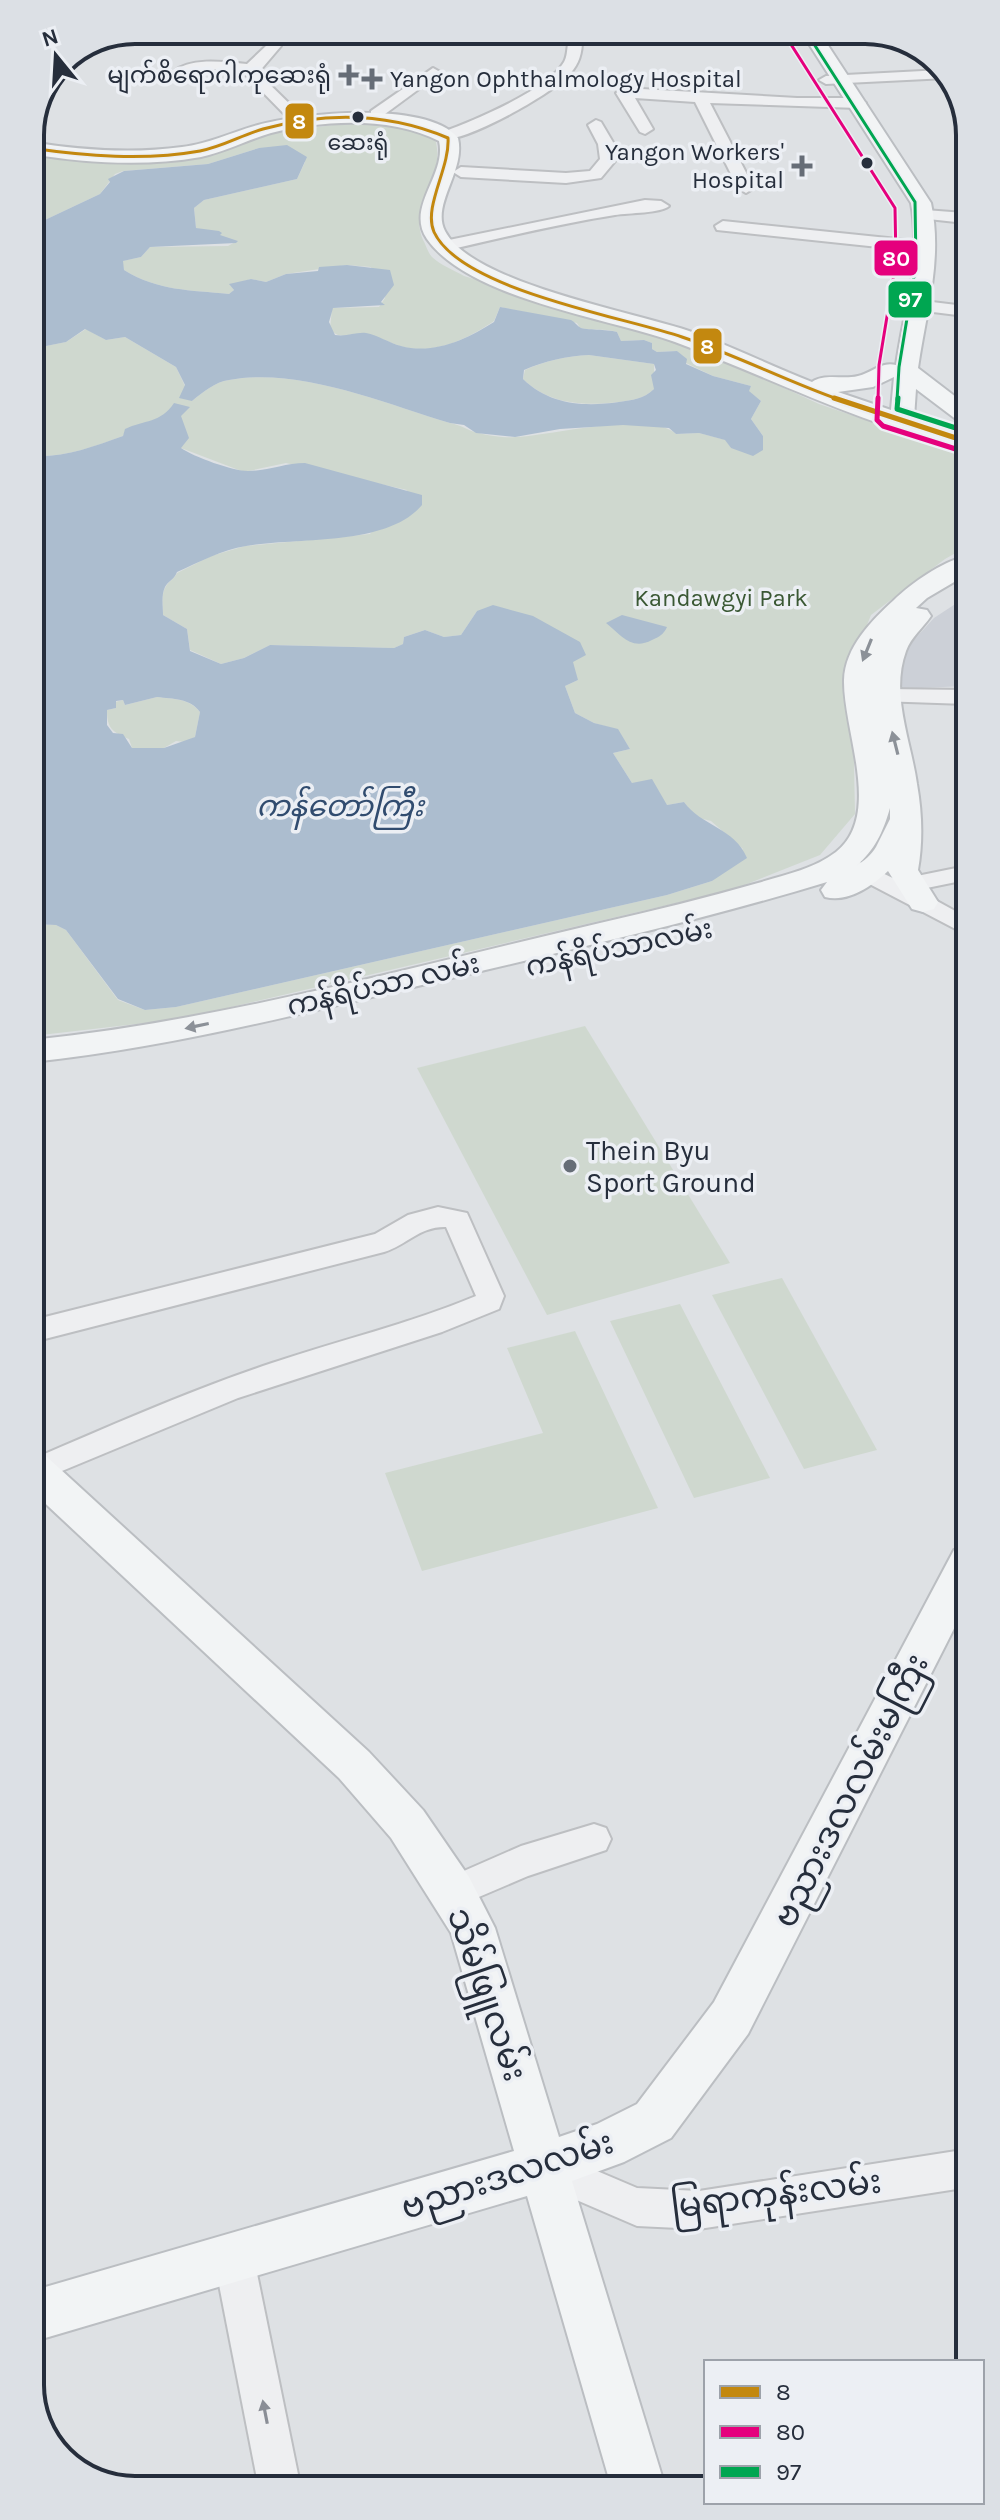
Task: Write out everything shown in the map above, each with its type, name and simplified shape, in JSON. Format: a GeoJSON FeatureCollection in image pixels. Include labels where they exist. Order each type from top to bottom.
{"type":"FeatureCollection","features":[{"type":"Feature","properties":{"kind":"main road"},"geometry":{"type":"LineString","coordinates":[[804,44],[834,80],[921,203],[909,220],[909,304]]}},
{"type":"Feature","properties":{"kind":"main road"},"geometry":{"type":"LineString","coordinates":[[816,44],[834,80]]}},
{"type":"Feature","properties":{"kind":"main road"},"geometry":{"type":"LineString","coordinates":[[44,142],[82,148],[164,149],[198,145],[252,125],[299,119],[376,114],[430,119],[465,148],[461,172],[447,200],[444,218],[451,244],[474,267],[522,289],[677,335],[826,396],[956,427]]}},
{"type":"Feature","properties":{"kind":"main road"},"geometry":{"type":"LineString","coordinates":[[44,150],[87,155],[178,153],[218,147],[299,119],[394,122],[432,128],[451,135]]}},
{"type":"Feature","properties":{"kind":"main road"},"geometry":{"type":"LineString","coordinates":[[451,135],[451,158],[430,219],[436,236],[548,289],[690,328],[956,437]]}},
{"type":"Feature","properties":{"kind":"main road"},"geometry":{"type":"LineString","coordinates":[[895,413],[898,370],[909,304],[925,251],[915,210]]}},
{"type":"Feature","properties":{"kind":"main road"},"geometry":{"type":"LineString","coordinates":[[823,384],[850,386],[898,370]]}},
{"type":"Feature","properties":{"kind":"main road"},"geometry":{"type":"LineString","coordinates":[[898,370],[956,409]]}},
{"type":"Feature","properties":{"kind":"main road","name":"ကန်ရိပ်သာ လမ်း"},"geometry":{"type":"LineString","coordinates":[[44,1050],[175,1031],[764,894],[818,875],[856,867],[875,808],[858,678],[867,648],[872,637],[918,592],[956,570]]}},
{"type":"Feature","properties":{"kind":"main road","name":"ကန်ရိပ်သာလမ်း"},"geometry":{"type":"LineString","coordinates":[[44,1073],[187,1051],[448,985],[712,927],[805,902],[856,867],[888,856],[904,821],[903,785],[887,696],[887,672],[900,636],[919,615],[956,589]]}},
{"type":"Feature","properties":{"kind":"main road"},"geometry":{"type":"LineString","coordinates":[[904,821],[907,847],[903,870],[917,893]]}},
{"type":"Feature","properties":{"kind":"main road"},"geometry":{"type":"LineString","coordinates":[[805,902],[856,894],[917,893]]}},
{"type":"Feature","properties":{"kind":"main road","name":"သိမ်ဖြူလမ်း"},"geometry":{"type":"LineString","coordinates":[[44,1479],[354,1765],[407,1824],[453,1892],[472,1928],[635,2476]]}},
{"type":"Feature","properties":{"kind":"main road","name":"ဗညားဒလလမ်းမကြီး"},"geometry":{"type":"LineString","coordinates":[[731,2018],[956,1585]]}},
{"type":"Feature","properties":{"kind":"main road","name":"ဗညားဒလလမ်း"},"geometry":{"type":"LineString","coordinates":[[44,2313],[543,2167],[607,2145],[654,2121],[731,2018]]}},
{"type":"Feature","properties":{"kind":"street"},"geometry":{"type":"LineString","coordinates":[[251,69],[275,44]]}},
{"type":"Feature","properties":{"kind":"street"},"geometry":{"type":"LineString","coordinates":[[451,135],[493,118],[558,77],[570,64],[575,44]]}},
{"type":"Feature","properties":{"kind":"street"},"geometry":{"type":"LineString","coordinates":[[181,71],[217,65],[251,69]]}},
{"type":"Feature","properties":{"kind":"street"},"geometry":{"type":"LineString","coordinates":[[251,69],[251,74],[299,119]]}},
{"type":"Feature","properties":{"kind":"street"},"geometry":{"type":"LineString","coordinates":[[376,114],[433,72]]}},
{"type":"Feature","properties":{"kind":"street"},"geometry":{"type":"LineString","coordinates":[[834,80],[932,75]]}},
{"type":"Feature","properties":{"kind":"street"},"geometry":{"type":"LineString","coordinates":[[645,129],[624,93],[850,104]]}},
{"type":"Feature","properties":{"kind":"street"},"geometry":{"type":"LineString","coordinates":[[700,97],[746,188]]}},
{"type":"Feature","properties":{"kind":"street"},"geometry":{"type":"LineString","coordinates":[[461,172],[566,178],[595,175],[608,160],[606,144],[596,125]]}},
{"type":"Feature","properties":{"kind":"street"},"geometry":{"type":"LineString","coordinates":[[451,244],[589,214],[645,205],[661,206]]}},
{"type":"Feature","properties":{"kind":"street"},"geometry":{"type":"LineString","coordinates":[[915,210],[956,217]]}},
{"type":"Feature","properties":{"kind":"street"},"geometry":{"type":"LineString","coordinates":[[723,226],[907,245]]}},
{"type":"Feature","properties":{"kind":"street"},"geometry":{"type":"LineString","coordinates":[[909,304],[956,310]]}},
{"type":"Feature","properties":{"kind":"street"},"geometry":{"type":"LineString","coordinates":[[887,696],[956,697]]}},
{"type":"Feature","properties":{"kind":"street"},"geometry":{"type":"LineString","coordinates":[[856,867],[917,893],[956,920]]}},
{"type":"Feature","properties":{"kind":"street"},"geometry":{"type":"LineString","coordinates":[[917,893],[956,877]]}},
{"type":"Feature","properties":{"kind":"street"},"geometry":{"type":"LineString","coordinates":[[44,1328],[384,1242],[405,1226],[449,1216],[457,1220],[490,1296],[489,1302],[452,1318],[258,1379],[44,1466]]}},
{"type":"Feature","properties":{"kind":"street"},"geometry":{"type":"LineString","coordinates":[[453,1892],[521,1862],[594,1839]]}},
{"type":"Feature","properties":{"kind":"street","name":"မြရာကုန်းလမ်း"},"geometry":{"type":"LineString","coordinates":[[543,2167],[637,2207],[699,2210],[956,2178]]}},
{"type":"Feature","properties":{"kind":"street"},"geometry":{"type":"LineString","coordinates":[[234,2259],[277,2476]]}},
{"type":"Feature","properties":{"kind":"shaded area"},"geometry":{"type":"Polygon","coordinates":[[[956,604],[956,686],[897,689],[899,668],[913,641],[934,618],[956,604]]]}},
{"type":"Feature","properties":{"kind":"green space","name":"Kandawgyi Park"},"geometry":{"type":"Polygon","coordinates":[[[347,123],[410,127],[435,139],[436,166],[423,202],[419,227],[435,260],[464,276],[693,346],[819,404],[956,451],[956,553],[871,615],[849,670],[855,814],[820,855],[732,890],[180,1019],[44,1035],[44,924],[56,925],[66,930],[118,1000],[145,1010],[176,1007],[667,895],[712,881],[743,849],[711,821],[695,817],[684,802],[667,805],[632,783],[613,753],[630,749],[618,730],[575,713],[565,686],[578,680],[477,611],[461,635],[444,637],[425,630],[404,637],[403,644],[394,648],[270,645],[244,658],[221,664],[190,650],[187,629],[163,615],[164,591],[177,573],[211,556],[245,546],[370,534],[407,490],[286,463],[244,472],[181,448],[168,412],[155,421],[126,429],[123,436],[89,448],[44,455],[44,346],[66,342],[86,329],[106,340],[125,337],[176,367],[192,401],[224,381],[284,378],[341,389],[493,436],[532,436],[599,426],[645,424],[663,427],[676,434],[699,433],[726,440],[731,448],[763,450],[763,436],[751,419],[761,401],[748,391],[751,386],[713,376],[686,363],[677,351],[657,352],[652,349],[652,343],[644,340],[621,341],[617,332],[580,328],[577,323],[500,307],[494,321],[473,334],[438,347],[413,349],[368,335],[340,335],[330,329],[332,308],[379,307],[385,298],[371,267],[347,265],[286,274],[266,282],[251,279],[230,285],[234,290],[229,294],[162,286],[124,270],[122,261],[141,257],[150,247],[228,246],[237,241],[196,228],[194,208],[204,200],[297,179],[305,162],[259,148],[208,164],[123,171],[115,174],[100,194],[44,220],[44,158],[152,160],[210,156],[269,134],[347,123]]]}},
{"type":"Feature","properties":{"kind":"green space"},"geometry":{"type":"Polygon","coordinates":[[[589,355],[654,364],[654,389],[633,400],[580,403],[544,394],[523,379],[525,370],[533,367],[589,355]]]}},
{"type":"Feature","properties":{"kind":"green space"},"geometry":{"type":"Polygon","coordinates":[[[157,697],[180,700],[196,707],[200,712],[195,737],[185,742],[176,741],[164,748],[132,748],[129,739],[112,729],[107,710],[116,708],[115,702],[123,700],[125,705],[157,697]]]}},
{"type":"Feature","properties":{"kind":"green space","name":"Thein Byu Sport Ground"},"geometry":{"type":"Polygon","coordinates":[[[585,1026],[730,1263],[547,1315],[417,1068],[585,1026]]]}},
{"type":"Feature","properties":{"kind":"green space"},"geometry":{"type":"Polygon","coordinates":[[[782,1278],[877,1450],[804,1469],[712,1295],[782,1278]]]}},
{"type":"Feature","properties":{"kind":"green space"},"geometry":{"type":"Polygon","coordinates":[[[680,1304],[770,1478],[694,1498],[610,1321],[680,1304]]]}},
{"type":"Feature","properties":{"kind":"green space"},"geometry":{"type":"Polygon","coordinates":[[[575,1331],[658,1508],[422,1571],[385,1473],[543,1433],[507,1348],[575,1331]]]}},
{"type":"Feature","properties":{"kind":"water"},"geometry":{"type":"Polygon","coordinates":[[[287,145],[307,157],[297,179],[204,200],[194,208],[196,228],[219,231],[222,233],[220,235],[238,241],[236,243],[150,247],[141,257],[123,261],[124,270],[162,286],[229,294],[234,290],[229,284],[251,279],[266,282],[286,274],[318,271],[319,267],[347,265],[390,270],[394,285],[381,302],[385,305],[333,308],[329,322],[335,335],[366,333],[413,348],[438,347],[473,334],[494,322],[500,307],[571,320],[583,329],[617,332],[621,341],[644,340],[652,343],[652,349],[657,352],[677,351],[687,359],[686,364],[713,376],[751,386],[749,391],[761,401],[751,419],[763,436],[763,450],[753,456],[731,448],[725,440],[699,433],[676,434],[669,428],[623,425],[560,429],[515,437],[476,433],[464,425],[369,397],[284,378],[224,381],[192,401],[179,398],[185,385],[176,367],[125,337],[106,340],[85,329],[66,342],[44,346],[44,220],[100,194],[110,182],[108,179],[124,171],[208,164],[259,148],[287,145]],[[589,355],[573,356],[524,370],[523,379],[533,388],[556,399],[580,404],[606,404],[633,400],[650,392],[654,389],[651,375],[656,370],[654,364],[589,355]]]}},
{"type":"Feature","properties":{"kind":"water","name":"ကန်တော်ကြီး"},"geometry":{"type":"Polygon","coordinates":[[[174,403],[190,407],[181,416],[189,438],[181,448],[233,469],[263,470],[305,463],[422,495],[422,505],[387,528],[340,538],[237,548],[177,572],[164,590],[163,615],[187,629],[190,651],[221,664],[244,658],[270,645],[394,648],[403,644],[404,637],[425,630],[444,637],[461,635],[477,611],[493,605],[533,616],[580,642],[586,655],[573,662],[578,680],[565,686],[575,713],[594,723],[618,729],[630,749],[613,753],[632,783],[652,779],[667,805],[684,802],[699,817],[734,840],[747,858],[712,881],[667,895],[176,1007],[145,1010],[118,999],[66,930],[56,925],[44,924],[44,456],[66,453],[123,436],[125,429],[164,414],[174,403]],[[157,697],[125,705],[123,700],[116,701],[116,708],[107,710],[107,725],[113,733],[123,734],[132,748],[164,748],[195,737],[200,712],[196,707],[175,699],[157,697]]]}},
{"type":"Feature","properties":{"kind":"water"},"geometry":{"type":"Polygon","coordinates":[[[622,615],[667,627],[655,639],[632,643],[606,623],[622,615]]]}},
{"type":"Feature","properties":{"kind":"transit line","name":"80"},"geometry":{"type":"LineString","coordinates":[[791,44],[895,208],[896,262],[879,365],[877,420],[883,426],[956,449]]}},
{"type":"Feature","properties":{"kind":"transit line","name":"97"},"geometry":{"type":"LineString","coordinates":[[814,44],[915,202],[916,264],[899,367],[897,409],[956,428]]}},
{"type":"Feature","properties":{"kind":"transit line","name":"8"},"geometry":{"type":"LineString","coordinates":[[44,150],[115,157],[179,154],[208,149],[285,124],[333,117],[381,119],[427,129],[448,138],[447,164],[431,214],[436,236],[454,255],[481,272],[549,299],[680,336],[828,396],[956,438]]}},
{"type":"Feature","properties":{"kind":"place","name":"မျက်စိရောဂါကုဆေးရုံ"},"geometry":{"type":"Point","coordinates":[349,75]}},
{"type":"Feature","properties":{"kind":"place","name":"Yangon Ophthalmology Hospital"},"geometry":{"type":"Point","coordinates":[372,79]}},
{"type":"Feature","properties":{"kind":"place","name":"ဆေးရုံ"},"geometry":{"type":"Point","coordinates":[358,117]}},
{"type":"Feature","properties":{"kind":"place","name":"Yangon Workers' Hospital"},"geometry":{"type":"Point","coordinates":[802,166]}},
{"type":"Feature","properties":{"kind":"place","name":"Thein Byu Sport Ground"},"geometry":{"type":"Point","coordinates":[570,1166]}}]}
